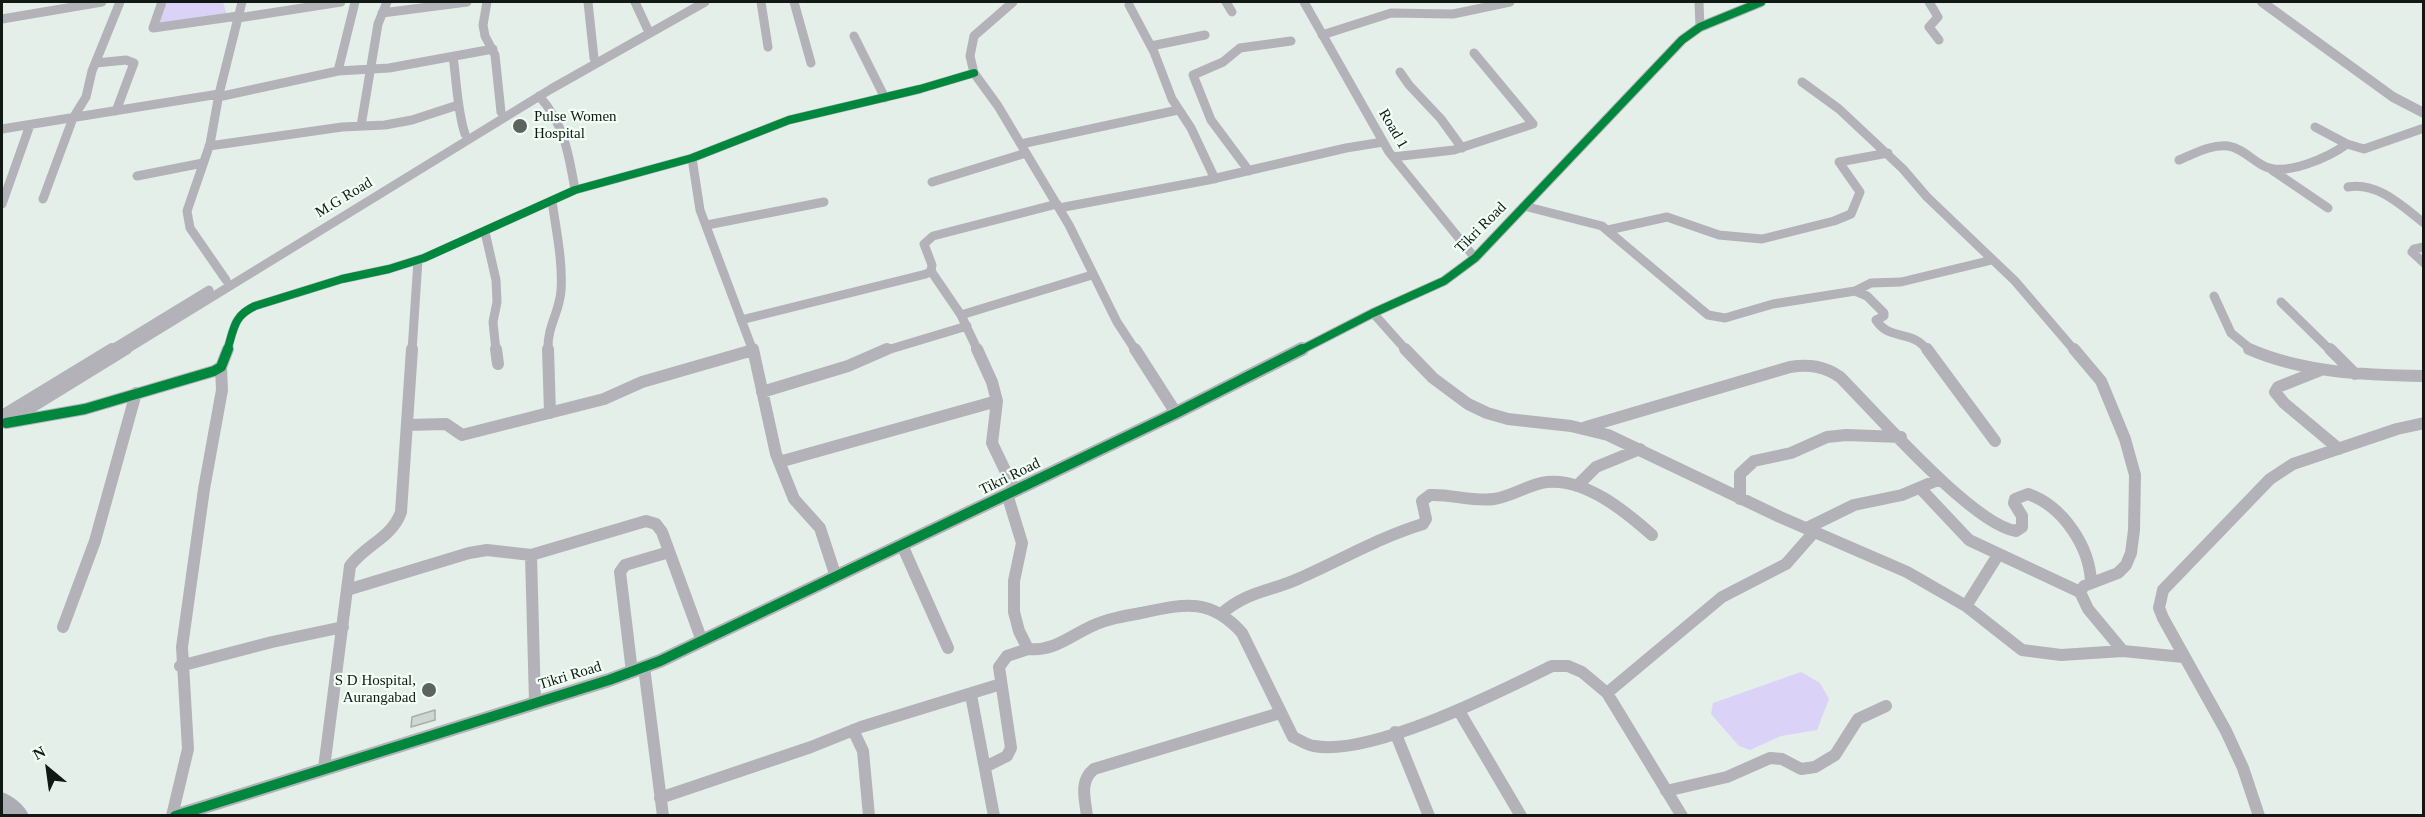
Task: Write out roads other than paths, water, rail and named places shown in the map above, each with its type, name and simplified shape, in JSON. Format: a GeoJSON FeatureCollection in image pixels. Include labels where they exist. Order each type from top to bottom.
{"type":"FeatureCollection","features":[{"type":"Feature","properties":{"kind":"highway"},"geometry":{"type":"LineString","coordinates":[[2,802],[19,816]]}},
{"type":"Feature","properties":{"kind":"street"},"geometry":{"type":"LineString","coordinates":[[2,19],[102,2]]}},
{"type":"Feature","properties":{"kind":"street"},"geometry":{"type":"LineString","coordinates":[[43,199],[73,118],[86,97],[96,63],[120,2]]}},
{"type":"Feature","properties":{"kind":"street"},"geometry":{"type":"LineString","coordinates":[[162,2],[153,28],[341,2]]}},
{"type":"Feature","properties":{"kind":"street"},"geometry":{"type":"LineString","coordinates":[[226,280],[190,228],[188,205],[209,146],[242,2]]}},
{"type":"Feature","properties":{"kind":"street"},"geometry":{"type":"LineString","coordinates":[[338,71],[356,2]]}},
{"type":"Feature","properties":{"kind":"street"},"geometry":{"type":"LineString","coordinates":[[362,126],[378,24],[387,2]]}},
{"type":"Feature","properties":{"kind":"street"},"geometry":{"type":"LineString","coordinates":[[382,13],[467,2]]}},
{"type":"Feature","properties":{"kind":"street"},"geometry":{"type":"LineString","coordinates":[[487,2],[483,25],[485,36],[493,49],[501,112]]}},
{"type":"Feature","properties":{"kind":"street"},"geometry":{"type":"LineString","coordinates":[[588,2],[594,58]]}},
{"type":"Feature","properties":{"kind":"street"},"geometry":{"type":"LineString","coordinates":[[634,2],[647,28]]}},
{"type":"Feature","properties":{"kind":"street","name":"M.G Road"},"geometry":{"type":"LineString","coordinates":[[3,422],[539,94],[594,58],[695,2]]}},
{"type":"Feature","properties":{"kind":"street","name":"M.G Road"},"geometry":{"type":"LineString","coordinates":[[3,422],[226,280],[501,112],[539,94],[705,2]]}},
{"type":"Feature","properties":{"kind":"street"},"geometry":{"type":"LineString","coordinates":[[761,2],[768,47]]}},
{"type":"Feature","properties":{"kind":"street"},"geometry":{"type":"LineString","coordinates":[[794,2],[811,63]]}},
{"type":"Feature","properties":{"kind":"street"},"geometry":{"type":"LineString","coordinates":[[1013,2],[983,26],[975,36],[969,56],[974,73],[998,105],[1084,253],[1092,275],[1117,322],[1176,413]]}},
{"type":"Feature","properties":{"kind":"street"},"geometry":{"type":"LineString","coordinates":[[1226,2],[1232,12]]}},
{"type":"Feature","properties":{"kind":"street","name":"Road 1"},"geometry":{"type":"LineString","coordinates":[[1304,2],[1393,157],[1475,258]]}},
{"type":"Feature","properties":{"kind":"street"},"geometry":{"type":"LineString","coordinates":[[1322,35],[1391,13],[1453,14],[1510,2]]}},
{"type":"Feature","properties":{"kind":"street"},"geometry":{"type":"LineString","coordinates":[[1699,2],[1700,27]]}},
{"type":"Feature","properties":{"kind":"street","name":"Tikri Road"},"geometry":{"type":"LineString","coordinates":[[173,816],[638,669],[836,577],[1176,413],[1373,313],[1426,290],[1475,258],[1663,57],[1700,27],[1761,2]]}},
{"type":"Feature","properties":{"kind":"street"},"geometry":{"type":"LineString","coordinates":[[1929,2],[1938,17],[1929,27],[1939,40]]}},
{"type":"Feature","properties":{"kind":"street"},"geometry":{"type":"LineString","coordinates":[[2262,2],[2393,98],[2424,113]]}},
{"type":"Feature","properties":{"kind":"street"},"geometry":{"type":"LineString","coordinates":[[1129,5],[1135,20],[1151,46],[1178,110],[1191,128],[1215,179]]}},
{"type":"Feature","properties":{"kind":"street"},"geometry":{"type":"LineString","coordinates":[[1151,46],[1205,35]]}},
{"type":"Feature","properties":{"kind":"street"},"geometry":{"type":"LineString","coordinates":[[854,36],[885,98]]}},
{"type":"Feature","properties":{"kind":"street"},"geometry":{"type":"LineString","coordinates":[[1249,171],[1211,120],[1193,75],[1223,62],[1240,48],[1291,41]]}},
{"type":"Feature","properties":{"kind":"street"},"geometry":{"type":"LineString","coordinates":[[2,129],[219,95],[338,71],[398,67],[493,49]]}},
{"type":"Feature","properties":{"kind":"street"},"geometry":{"type":"LineString","coordinates":[[1393,157],[1462,148],[1533,124],[1474,53]]}},
{"type":"Feature","properties":{"kind":"street"},"geometry":{"type":"LineString","coordinates":[[453,57],[459,116],[465,134]]}},
{"type":"Feature","properties":{"kind":"street"},"geometry":{"type":"LineString","coordinates":[[96,63],[126,60],[134,63],[116,111]]}},
{"type":"Feature","properties":{"kind":"street"},"geometry":{"type":"LineString","coordinates":[[1400,72],[1410,89],[1425,100],[1446,124],[1462,148]]}},
{"type":"Feature","properties":{"kind":"street"},"geometry":{"type":"LineString","coordinates":[[173,816],[186,761],[187,709],[180,666],[204,489],[222,390],[221,367],[236,320],[242,312],[277,298],[418,260],[485,232],[574,190],[692,158],[789,120],[885,98],[974,73]]}},
{"type":"Feature","properties":{"kind":"street"},"geometry":{"type":"LineString","coordinates":[[1802,82],[1839,109],[1888,153],[1927,197],[2023,289],[2061,336],[2097,375],[2130,455],[2136,484],[2131,553],[2126,565],[2118,573],[2084,586],[2080,592]]}},
{"type":"Feature","properties":{"kind":"street"},"geometry":{"type":"LineString","coordinates":[[539,94],[558,116],[569,157],[574,190]]}},
{"type":"Feature","properties":{"kind":"street"},"geometry":{"type":"LineString","coordinates":[[209,146],[412,120],[458,105]]}},
{"type":"Feature","properties":{"kind":"street"},"geometry":{"type":"LineString","coordinates":[[932,182],[1024,149],[1178,110]]}},
{"type":"Feature","properties":{"kind":"street"},"geometry":{"type":"LineString","coordinates":[[2,204],[30,125]]}},
{"type":"Feature","properties":{"kind":"street"},"geometry":{"type":"LineString","coordinates":[[2315,127],[2346,144],[2364,149],[2424,128]]}},
{"type":"Feature","properties":{"kind":"street"},"geometry":{"type":"LineString","coordinates":[[1028,649],[1015,618],[1014,580],[1022,549],[1011,492],[992,443],[997,401],[988,373],[967,326],[931,271],[932,265],[924,244],[933,236],[1058,206],[1215,179],[1346,148],[1383,142]]}},
{"type":"Feature","properties":{"kind":"street"},"geometry":{"type":"LineString","coordinates":[[2272,170],[2323,159],[2346,144]]}},
{"type":"Feature","properties":{"kind":"street"},"geometry":{"type":"LineString","coordinates":[[2179,160],[2213,147],[2230,146],[2272,170],[2328,208]]}},
{"type":"Feature","properties":{"kind":"street"},"geometry":{"type":"LineString","coordinates":[[1608,230],[1667,217],[1719,235],[1762,239],[1834,221],[1851,214],[1860,192],[1839,162],[1888,153]]}},
{"type":"Feature","properties":{"kind":"street"},"geometry":{"type":"LineString","coordinates":[[692,158],[700,210],[753,350],[779,462],[794,499],[820,528],[836,577]]}},
{"type":"Feature","properties":{"kind":"street"},"geometry":{"type":"LineString","coordinates":[[137,176],[203,163]]}},
{"type":"Feature","properties":{"kind":"street"},"geometry":{"type":"LineString","coordinates":[[2348,187],[2361,184],[2374,189],[2424,223]]}},
{"type":"Feature","properties":{"kind":"street"},"geometry":{"type":"LineString","coordinates":[[550,413],[547,336],[549,324],[560,301],[561,284],[552,201]]}},
{"type":"Feature","properties":{"kind":"street"},"geometry":{"type":"LineString","coordinates":[[707,225],[824,202]]}},
{"type":"Feature","properties":{"kind":"street"},"geometry":{"type":"LineString","coordinates":[[1524,206],[1593,222],[1608,230],[1700,308],[1716,318],[1734,316],[1812,296],[1855,291],[1872,283],[1902,282],[1992,260]]}},
{"type":"Feature","properties":{"kind":"street"},"geometry":{"type":"LineString","coordinates":[[485,232],[496,280],[493,322],[498,363]]}},
{"type":"Feature","properties":{"kind":"street"},"geometry":{"type":"LineString","coordinates":[[2424,247],[2414,249],[2412,252],[2424,263]]}},
{"type":"Feature","properties":{"kind":"street"},"geometry":{"type":"LineString","coordinates":[[324,768],[350,566],[354,560],[383,538],[399,520],[418,260]]}},
{"type":"Feature","properties":{"kind":"street"},"geometry":{"type":"LineString","coordinates":[[741,320],[931,271]]}},
{"type":"Feature","properties":{"kind":"street"},"geometry":{"type":"LineString","coordinates":[[961,315],[1092,275]]}},
{"type":"Feature","properties":{"kind":"street"},"geometry":{"type":"LineString","coordinates":[[1855,291],[1867,296],[1884,313],[1884,316],[1876,320],[1881,328],[1896,336],[1916,338],[1922,341],[1995,441]]}},
{"type":"Feature","properties":{"kind":"street"},"geometry":{"type":"LineString","coordinates":[[2214,296],[2234,337],[2246,347],[2260,354],[2322,369],[2355,374],[2424,376]]}},
{"type":"Feature","properties":{"kind":"street"},"geometry":{"type":"LineString","coordinates":[[2281,302],[2355,374]]}},
{"type":"Feature","properties":{"kind":"street"},"geometry":{"type":"LineString","coordinates":[[1373,313],[1440,383],[1479,411],[1508,419],[1584,428],[1608,435],[1640,449],[1740,499],[1907,572],[1966,606],[2022,650],[2061,655],[2123,651],[2183,657]]}},
{"type":"Feature","properties":{"kind":"street"},"geometry":{"type":"LineString","coordinates":[[762,392],[848,366],[890,348],[967,326]]}},
{"type":"Feature","properties":{"kind":"street"},"geometry":{"type":"LineString","coordinates":[[407,425],[446,424],[462,435],[603,399],[642,382],[753,350]]}},
{"type":"Feature","properties":{"kind":"street"},"geometry":{"type":"LineString","coordinates":[[1584,428],[1803,364],[1832,371],[1901,437],[1940,479],[1975,508],[2009,530],[2016,531],[2022,527],[2024,522],[2014,503],[2015,499],[2028,494],[2042,502],[2070,529],[2084,549],[2090,565],[2091,583]]}},
{"type":"Feature","properties":{"kind":"street"},"geometry":{"type":"LineString","coordinates":[[3,422],[35,420],[198,376],[221,367]]}},
{"type":"Feature","properties":{"kind":"street"},"geometry":{"type":"LineString","coordinates":[[2322,369],[2278,387],[2276,392],[2284,403],[2339,449]]}},
{"type":"Feature","properties":{"kind":"street"},"geometry":{"type":"LineString","coordinates":[[63,627],[94,541],[136,393]]}},
{"type":"Feature","properties":{"kind":"street"},"geometry":{"type":"LineString","coordinates":[[779,462],[997,401]]}},
{"type":"Feature","properties":{"kind":"street"},"geometry":{"type":"LineString","coordinates":[[2259,816],[2243,768],[2226,731],[2183,657],[2159,608],[2163,590],[2270,479],[2293,464],[2424,423]]}},
{"type":"Feature","properties":{"kind":"street"},"geometry":{"type":"LineString","coordinates":[[1740,499],[1740,474],[1754,461],[1791,453],[1827,437],[1846,435],[1901,437]]}},
{"type":"Feature","properties":{"kind":"street"},"geometry":{"type":"LineString","coordinates":[[1577,486],[1596,468],[1640,449]]}},
{"type":"Feature","properties":{"kind":"street"},"geometry":{"type":"LineString","coordinates":[[1607,693],[1722,597],[1794,558],[1811,529],[1854,505],[1902,495],[1940,479]]}},
{"type":"Feature","properties":{"kind":"street"},"geometry":{"type":"LineString","coordinates":[[1221,614],[1234,603],[1253,593],[1297,580],[1400,531],[1423,524],[1426,519],[1422,501],[1430,495],[1493,499],[1550,481],[1577,486],[1617,508],[1652,535]]}},
{"type":"Feature","properties":{"kind":"street"},"geometry":{"type":"LineString","coordinates":[[1920,488],[1962,533],[1978,546],[2080,592],[2088,609],[2123,651]]}},
{"type":"Feature","properties":{"kind":"street"},"geometry":{"type":"LineString","coordinates":[[347,590],[470,553],[487,550],[531,555],[646,521],[656,524],[662,532],[702,641]]}},
{"type":"Feature","properties":{"kind":"street"},"geometry":{"type":"LineString","coordinates":[[902,545],[948,648]]}},
{"type":"Feature","properties":{"kind":"street"},"geometry":{"type":"LineString","coordinates":[[663,816],[620,572],[625,565],[669,552]]}},
{"type":"Feature","properties":{"kind":"street"},"geometry":{"type":"LineString","coordinates":[[531,555],[535,702]]}},
{"type":"Feature","properties":{"kind":"street"},"geometry":{"type":"LineString","coordinates":[[1966,606],[1998,555]]}},
{"type":"Feature","properties":{"kind":"street"},"geometry":{"type":"LineString","coordinates":[[984,767],[1008,756],[1011,748],[1011,735],[999,667],[1001,660],[1009,654],[1028,649],[1036,651],[1046,649],[1098,623],[1172,606],[1197,604],[1221,614],[1234,623],[1242,633],[1293,737],[1301,745],[1310,747],[1341,746],[1395,732],[1459,711],[1552,666],[1571,665],[1598,683],[1607,693],[1682,816]]}},
{"type":"Feature","properties":{"kind":"street"},"geometry":{"type":"LineString","coordinates":[[180,666],[272,642],[343,627]]}},
{"type":"Feature","properties":{"kind":"street"},"geometry":{"type":"LineString","coordinates":[[660,798],[811,747],[853,730],[1001,684]]}},
{"type":"Feature","properties":{"kind":"street"},"geometry":{"type":"LineString","coordinates":[[971,695],[994,816]]}},
{"type":"Feature","properties":{"kind":"street"},"geometry":{"type":"LineString","coordinates":[[1666,791],[1727,777],[1770,758],[1782,759],[1801,769],[1815,767],[1835,755],[1858,719],[1886,706]]}},
{"type":"Feature","properties":{"kind":"street"},"geometry":{"type":"LineString","coordinates":[[1459,711],[1521,816]]}},
{"type":"Feature","properties":{"kind":"street"},"geometry":{"type":"LineString","coordinates":[[1086,816],[1083,779],[1086,773],[1280,713]]}},
{"type":"Feature","properties":{"kind":"street"},"geometry":{"type":"LineString","coordinates":[[853,730],[863,751],[869,816]]}},
{"type":"Feature","properties":{"kind":"street"},"geometry":{"type":"LineString","coordinates":[[1395,732],[1430,816]]}},
{"type":"Feature","properties":{"kind":"place","name":"Pulse Women Hospital"},"geometry":{"type":"Point","coordinates":[520,126]}},
{"type":"Feature","properties":{"kind":"place","name":"S D Hospital, Aurangabad"},"geometry":{"type":"Point","coordinates":[429,690]}}]}
